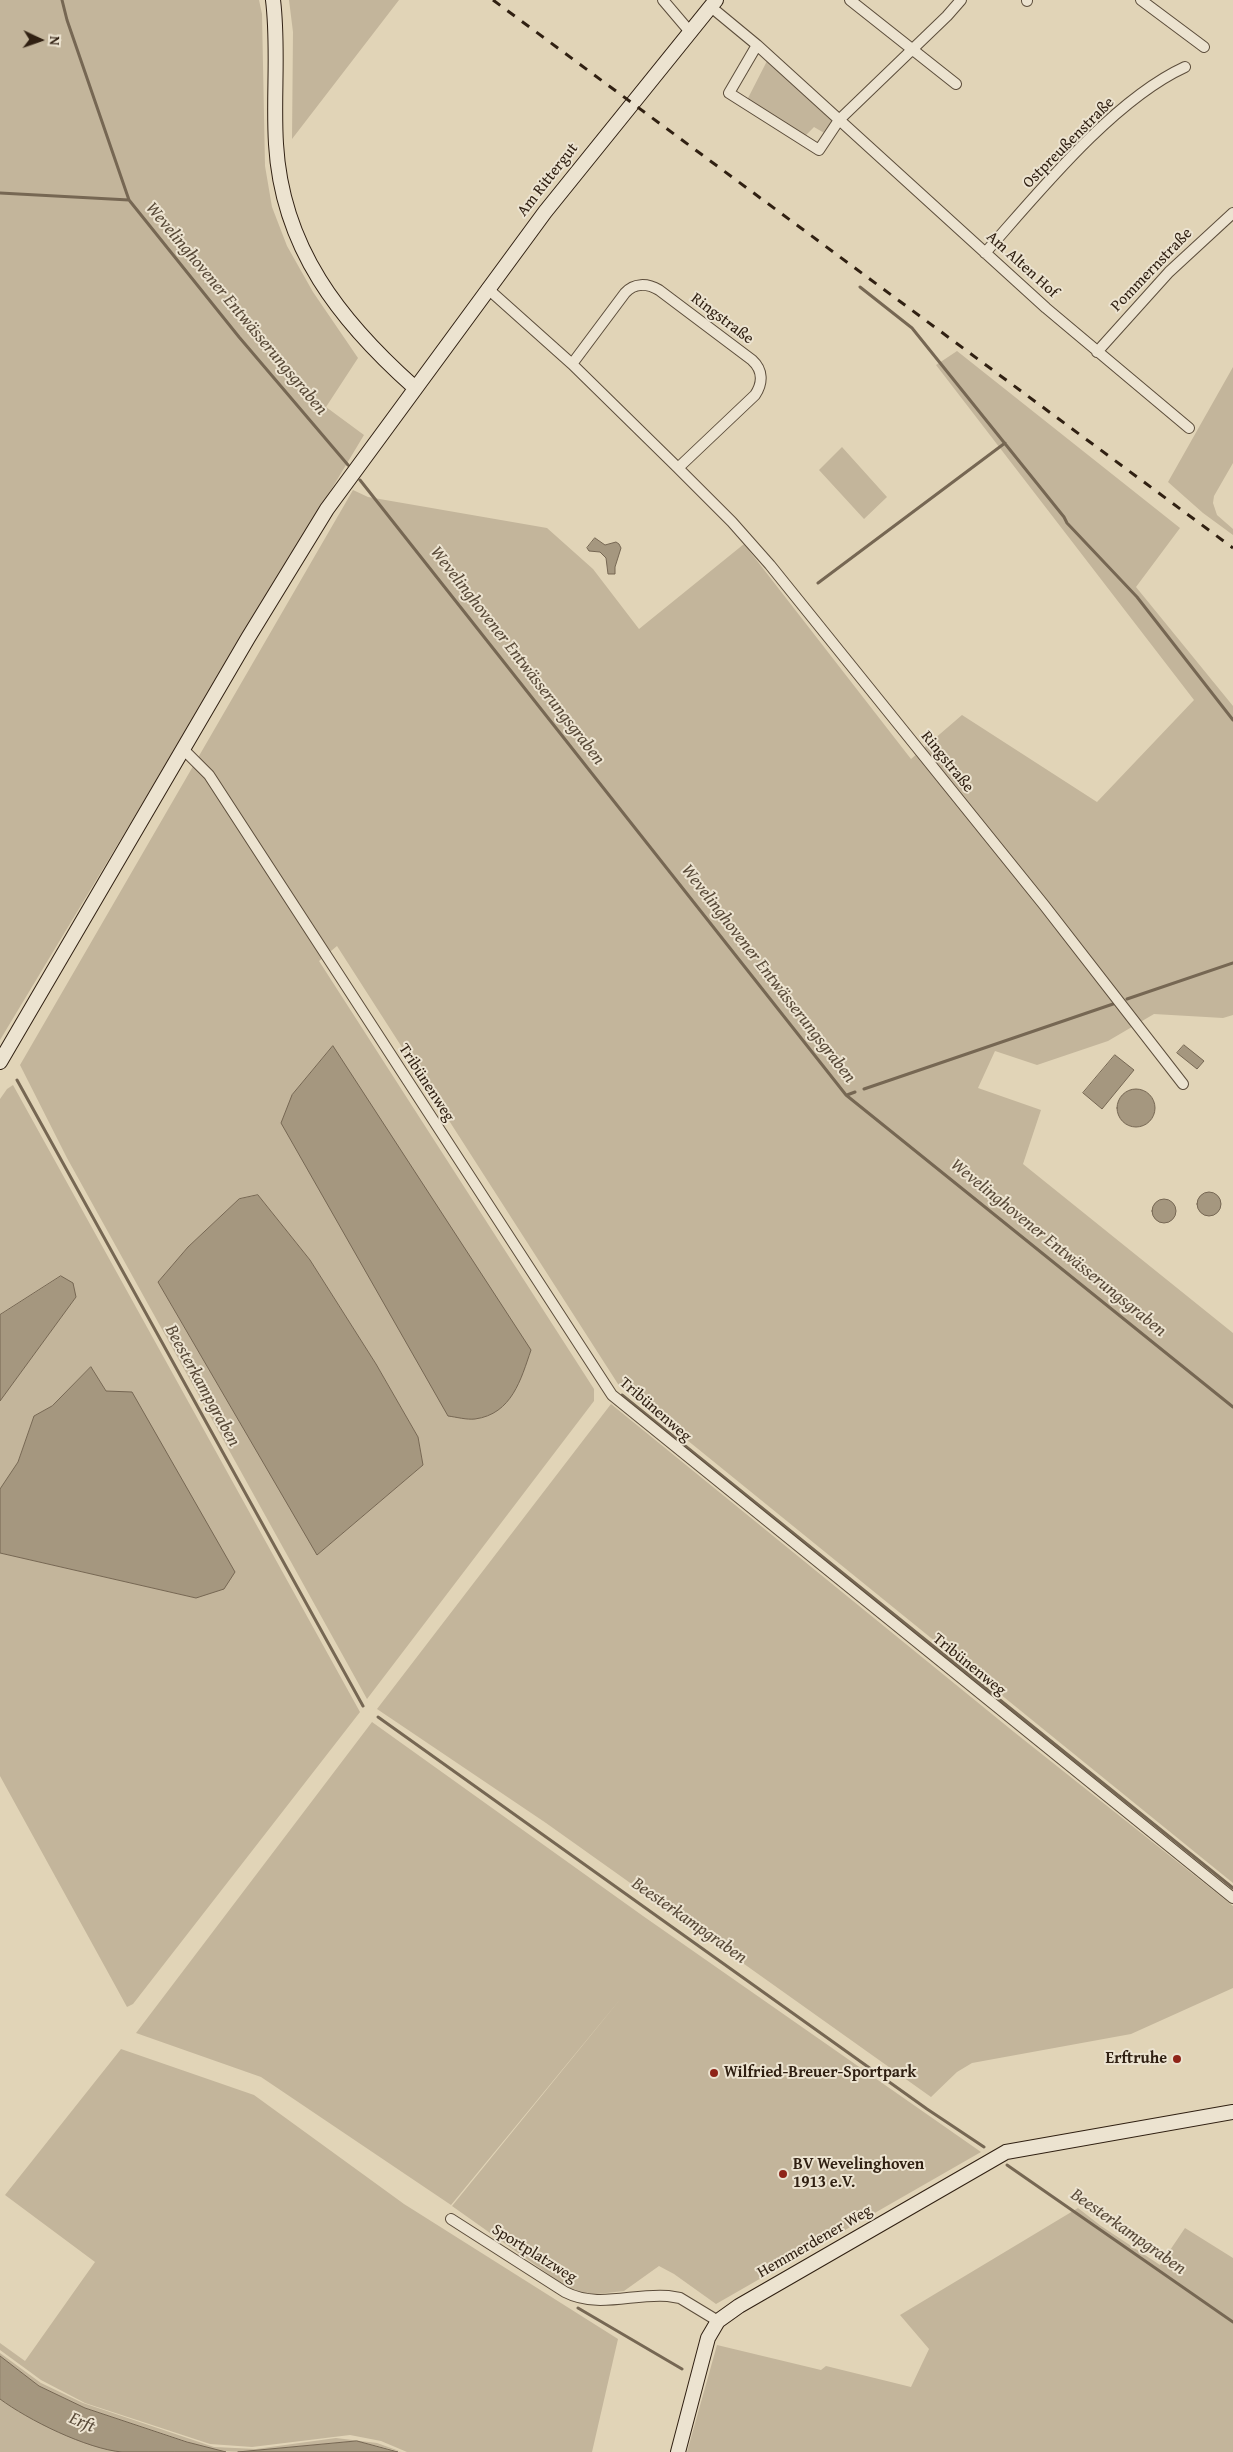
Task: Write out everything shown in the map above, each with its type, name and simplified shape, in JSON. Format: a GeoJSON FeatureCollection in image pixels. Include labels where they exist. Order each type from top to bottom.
{"type":"FeatureCollection","features":[{"type":"Feature","properties":{"kind":"street"},"geometry":{"type":"LineString","coordinates":[[273,0],[276,41],[277,153],[283,194],[292,223],[310,263],[339,310],[365,340],[414,387]]}},
{"type":"Feature","properties":{"kind":"street"},"geometry":{"type":"LineString","coordinates":[[663,0],[691,33]]}},
{"type":"Feature","properties":{"kind":"street"},"geometry":{"type":"LineString","coordinates":[[850,0],[956,84]]}},
{"type":"Feature","properties":{"kind":"street"},"geometry":{"type":"LineString","coordinates":[[757,45],[729,93],[819,150],[839,120],[947,16],[961,0]]}},
{"type":"Feature","properties":{"kind":"street"},"geometry":{"type":"LineString","coordinates":[[1141,0],[1204,47]]}},
{"type":"Feature","properties":{"kind":"street","name":"Am Rittergut"},"geometry":{"type":"LineString","coordinates":[[0,1062],[320,520],[487,288],[581,165],[714,4]]}},
{"type":"Feature","properties":{"kind":"street","name":"Am Alten Hof"},"geometry":{"type":"LineString","coordinates":[[714,4],[985,253],[1097,352],[1189,428]]}},
{"type":"Feature","properties":{"kind":"street","name":"Ostpreußenstraße"},"geometry":{"type":"LineString","coordinates":[[985,253],[1046,184],[1110,121],[1148,90],[1185,67]]}},
{"type":"Feature","properties":{"kind":"street","name":"Pommernstraße"},"geometry":{"type":"LineString","coordinates":[[1097,352],[1168,272],[1233,213]]}},
{"type":"Feature","properties":{"kind":"street","name":"Ringstraße"},"geometry":{"type":"LineString","coordinates":[[572,364],[625,293],[633,287],[641,285],[659,290],[755,363],[761,377],[760,386],[755,395],[678,468]]}},
{"type":"Feature","properties":{"kind":"street","name":"Ringstraße"},"geometry":{"type":"LineString","coordinates":[[487,288],[572,364],[678,468],[725,515],[770,566],[1044,905],[1182,1084]]}},
{"type":"Feature","properties":{"kind":"street","name":"Tribünenweg"},"geometry":{"type":"LineString","coordinates":[[184,750],[209,775],[608,1390],[1233,1898]]}},
{"type":"Feature","properties":{"kind":"street","name":"Hemmerdener Weg"},"geometry":{"type":"LineString","coordinates":[[678,2452],[707,2340],[718,2321],[747,2301],[1003,2153],[1233,2112]]}},
{"type":"Feature","properties":{"kind":"street","name":"Sportplatzweg"},"geometry":{"type":"LineString","coordinates":[[451,2219],[578,2298],[593,2301],[652,2295],[674,2297],[718,2321]]}},
{"type":"Feature","properties":{"kind":"shaded area"},"geometry":{"type":"Polygon","coordinates":[[[0,0],[259,0],[262,14],[265,166],[272,207],[287,246],[313,292],[358,358],[326,407],[364,435],[0,1040],[0,0]]]}},
{"type":"Feature","properties":{"kind":"shaded area"},"geometry":{"type":"Polygon","coordinates":[[[289,0],[399,0],[292,139],[293,32],[289,0]]]}},
{"type":"Feature","properties":{"kind":"shaded area"},"geometry":{"type":"Polygon","coordinates":[[[767,61],[833,122],[826,134],[814,127],[804,137],[746,102],[767,61]]]}},
{"type":"Feature","properties":{"kind":"shaded area"},"geometry":{"type":"Polygon","coordinates":[[[957,351],[1180,528],[1136,587],[1233,706],[1233,1015],[1223,1018],[1154,1014],[1108,1041],[1037,1065],[995,1051],[978,1088],[1041,1110],[1023,1164],[1233,1333],[1233,1883],[618,1384],[337,946],[319,961],[594,1389],[594,1401],[367,1699],[67,1158],[20,1065],[353,490],[368,497],[547,528],[593,569],[639,629],[744,544],[911,759],[962,715],[1097,802],[1194,700],[936,365],[957,351]],[[258,1195],[239,1199],[188,1247],[158,1282],[318,1554],[423,1465],[418,1437],[376,1364],[310,1260],[258,1195]]]}},
{"type":"Feature","properties":{"kind":"shaded area"},"geometry":{"type":"Polygon","coordinates":[[[1233,367],[1233,463],[1214,496],[1213,503],[1217,515],[1233,529],[1233,535],[1203,513],[1168,482],[1233,367]]]}},
{"type":"Feature","properties":{"kind":"shaded area"},"geometry":{"type":"Polygon","coordinates":[[[842,447],[887,497],[864,519],[819,470],[842,447]]]}},
{"type":"Feature","properties":{"kind":"shaded area"},"geometry":{"type":"Polygon","coordinates":[[[13,1085],[360,1712],[133,2004],[127,2007],[0,1776],[0,1553],[196,1598],[106,1391],[91,1368],[52,1406],[34,1416],[18,1462],[0,1489],[0,1401],[76,1297],[61,1276],[0,1315],[0,1099],[7,1089],[13,1085]]]}},
{"type":"Feature","properties":{"kind":"shaded area"},"geometry":{"type":"Polygon","coordinates":[[[611,1404],[1014,1732],[1233,1906],[1233,1988],[1131,2034],[972,2063],[957,2072],[931,2097],[546,1823],[377,1709],[611,1404]]]}},
{"type":"Feature","properties":{"kind":"shaded area"},"geometry":{"type":"Polygon","coordinates":[[[372,1722],[643,1916],[981,2152],[716,2304],[674,2274],[659,2266],[624,2291],[579,2296],[452,2206],[622,1997],[451,2205],[261,2077],[136,2033],[372,1722]]]}},
{"type":"Feature","properties":{"kind":"shaded area"},"geometry":{"type":"Polygon","coordinates":[[[121,2049],[254,2095],[404,2204],[618,2339],[592,2452],[407,2452],[381,2441],[350,2435],[252,2447],[210,2444],[85,2403],[41,2380],[0,2350],[0,2343],[25,2361],[95,2262],[5,2195],[121,2049]]]}},
{"type":"Feature","properties":{"kind":"shaded area"},"geometry":{"type":"Polygon","coordinates":[[[1078,2208],[1101,2226],[1160,2265],[1185,2228],[1233,2258],[1233,2452],[687,2452],[717,2345],[821,2370],[826,2366],[911,2387],[929,2349],[900,2315],[1078,2208]]]}},
{"type":"Feature","properties":{"kind":"shaded area"},"geometry":{"type":"Polygon","coordinates":[[[0,2353],[41,2383],[83,2403],[214,2447],[256,2449],[336,2438],[377,2443],[402,2452],[357,2441],[244,2452],[216,2451],[85,2408],[39,2386],[0,2356],[0,2353]]]}},
{"type":"Feature","properties":{"kind":"shaded area"},"geometry":{"type":"Polygon","coordinates":[[[0,2399],[28,2417],[58,2431],[121,2452],[0,2452],[0,2399]]]}},
{"type":"Feature","properties":{"kind":"water"},"geometry":{"type":"Polygon","coordinates":[[[595,538],[605,545],[616,542],[619,544],[621,548],[615,567],[615,574],[608,574],[606,558],[600,552],[589,551],[587,548],[595,538]]]}},
{"type":"Feature","properties":{"kind":"water"},"geometry":{"type":"Polygon","coordinates":[[[1184,1045],[1204,1061],[1197,1069],[1177,1053],[1184,1045]]]}},
{"type":"Feature","properties":{"kind":"water"},"geometry":{"type":"Polygon","coordinates":[[[333,1046],[531,1350],[513,1394],[506,1403],[488,1416],[465,1419],[448,1416],[281,1123],[292,1095],[333,1046]]]}},
{"type":"Feature","properties":{"kind":"water"},"geometry":{"type":"Polygon","coordinates":[[[1115,1055],[1134,1070],[1102,1109],[1083,1093],[1115,1055]]]}},
{"type":"Feature","properties":{"kind":"water"},"geometry":{"type":"Polygon","coordinates":[[[1136,1089],[1149,1095],[1155,1108],[1149,1121],[1136,1127],[1123,1121],[1117,1108],[1123,1095],[1136,1089]]]}},
{"type":"Feature","properties":{"kind":"water"},"geometry":{"type":"Polygon","coordinates":[[[1209,1192],[1214,1193],[1220,1199],[1220,1209],[1214,1215],[1209,1216],[1204,1215],[1198,1209],[1197,1204],[1198,1199],[1204,1193],[1209,1192]]]}},
{"type":"Feature","properties":{"kind":"water"},"geometry":{"type":"Polygon","coordinates":[[[258,1195],[310,1260],[376,1364],[418,1437],[423,1465],[317,1555],[158,1282],[188,1247],[239,1199],[258,1195]]]}},
{"type":"Feature","properties":{"kind":"water"},"geometry":{"type":"Polygon","coordinates":[[[1164,1199],[1172,1203],[1176,1211],[1172,1219],[1164,1223],[1156,1219],[1152,1211],[1156,1203],[1164,1199]]]}},
{"type":"Feature","properties":{"kind":"water"},"geometry":{"type":"Polygon","coordinates":[[[61,1276],[73,1283],[76,1297],[0,1401],[0,1315],[61,1276]]]}},
{"type":"Feature","properties":{"kind":"water"},"geometry":{"type":"Polygon","coordinates":[[[91,1367],[106,1391],[132,1392],[235,1572],[224,1589],[196,1598],[0,1553],[0,1489],[18,1462],[34,1416],[52,1406],[91,1367]]]}},
{"type":"Feature","properties":{"kind":"water","name":"Erft"},"geometry":{"type":"Polygon","coordinates":[[[0,2356],[39,2386],[85,2408],[187,2442],[226,2452],[122,2452],[92,2445],[58,2432],[26,2416],[0,2399],[0,2356]]]}},
{"type":"Feature","properties":{"kind":"water"},"geometry":{"type":"Polygon","coordinates":[[[357,2441],[398,2452],[238,2452],[357,2441]]]}},
{"type":"Feature","properties":{"kind":"waterway"},"geometry":{"type":"LineString","coordinates":[[62,0],[67,20],[129,200]]}},
{"type":"Feature","properties":{"kind":"waterway","name":"Wevelinghovener Entwässerungsgraben"},"geometry":{"type":"LineString","coordinates":[[0,193],[129,200],[239,337],[348,465]]}},
{"type":"Feature","properties":{"kind":"waterway"},"geometry":{"type":"LineString","coordinates":[[860,287],[912,328],[1067,523],[1137,597],[1233,720]]}},
{"type":"Feature","properties":{"kind":"waterway"},"geometry":{"type":"LineString","coordinates":[[818,583],[1005,443]]}},
{"type":"Feature","properties":{"kind":"waterway","name":"Wevelinghovener Entwässerungsgraben"},"geometry":{"type":"LineString","coordinates":[[360,480],[846,1095],[1233,1407]]}},
{"type":"Feature","properties":{"kind":"waterway"},"geometry":{"type":"LineString","coordinates":[[1127,999],[1233,963]]}},
{"type":"Feature","properties":{"kind":"waterway"},"geometry":{"type":"LineString","coordinates":[[864,1089],[1116,1003]]}},
{"type":"Feature","properties":{"kind":"waterway","name":"Beesterkampgraben"},"geometry":{"type":"LineString","coordinates":[[17,1080],[363,1706]]}},
{"type":"Feature","properties":{"kind":"waterway"},"geometry":{"type":"LineString","coordinates":[[847,1095],[855,1092]]}},
{"type":"Feature","properties":{"kind":"waterway"},"geometry":{"type":"LineString","coordinates":[[622,1395],[1233,1888]]}},
{"type":"Feature","properties":{"kind":"waterway","name":"Beesterkampgraben"},"geometry":{"type":"LineString","coordinates":[[378,1717],[927,2109],[984,2147]]}},
{"type":"Feature","properties":{"kind":"waterway","name":"Beesterkampgraben"},"geometry":{"type":"LineString","coordinates":[[1007,2165],[1233,2322]]}},
{"type":"Feature","properties":{"kind":"waterway"},"geometry":{"type":"LineString","coordinates":[[578,2308],[682,2369]]}},
{"type":"Feature","properties":{"kind":"railway"},"geometry":{"type":"LineString","coordinates":[[493,0],[1233,548]]}},
{"type":"Feature","properties":{"kind":"place","name":"Erftruhe"},"geometry":{"type":"Point","coordinates":[1177,2059]}},
{"type":"Feature","properties":{"kind":"place","name":"Wilfried-Breuer-Sportpark"},"geometry":{"type":"Point","coordinates":[714,2073]}},
{"type":"Feature","properties":{"kind":"place","name":"BV Wevelinghoven 1913 e.V."},"geometry":{"type":"Point","coordinates":[783,2174]}}]}
